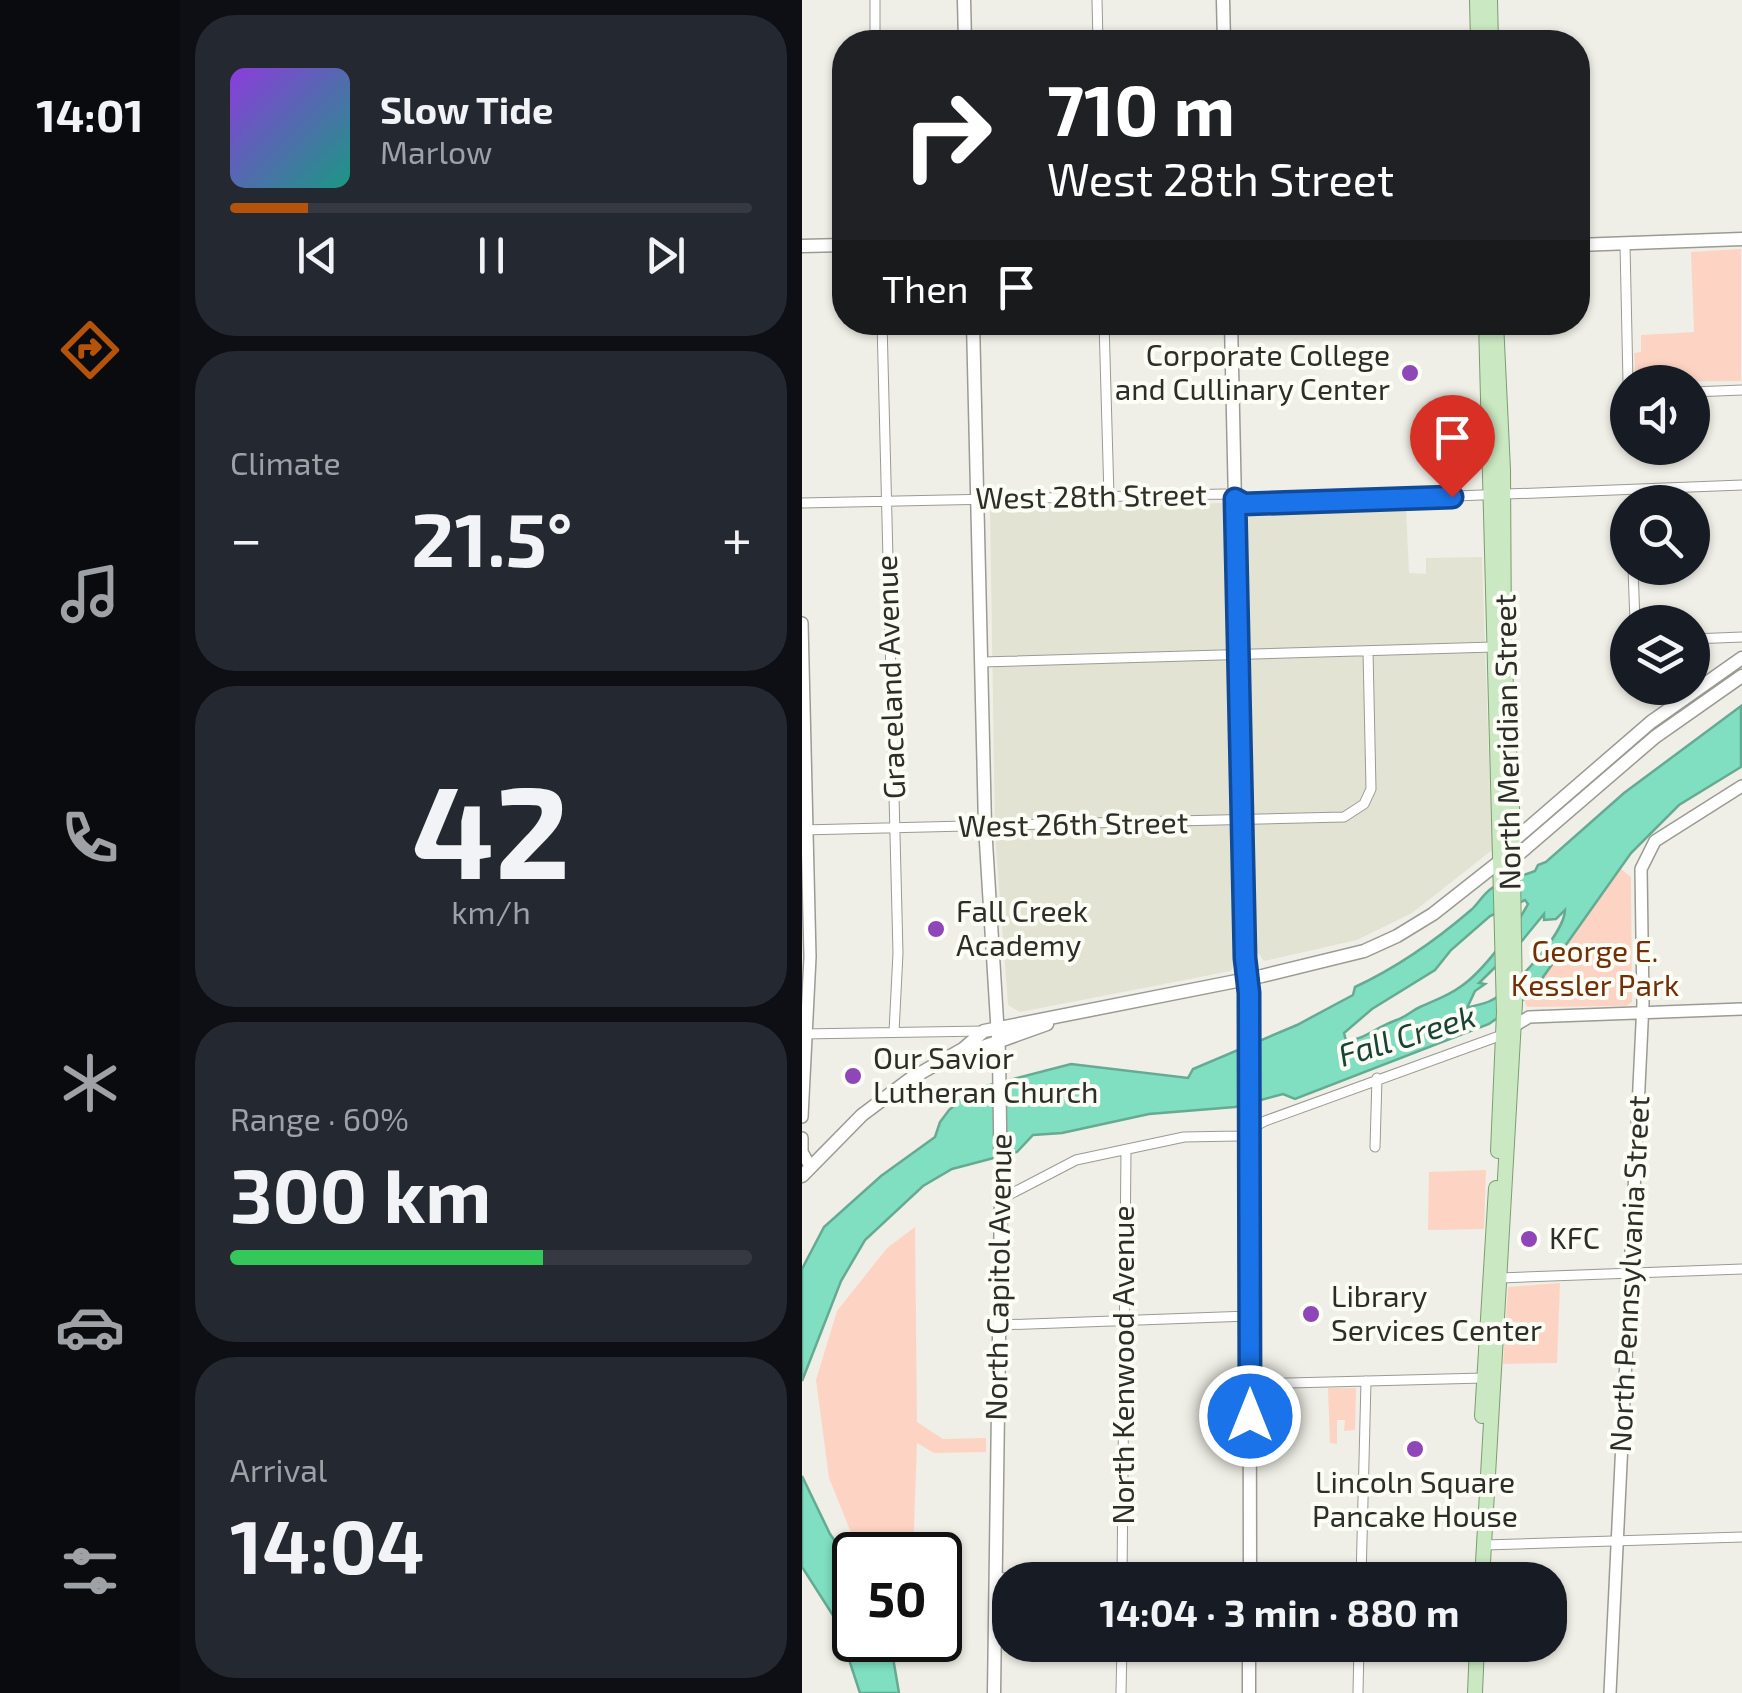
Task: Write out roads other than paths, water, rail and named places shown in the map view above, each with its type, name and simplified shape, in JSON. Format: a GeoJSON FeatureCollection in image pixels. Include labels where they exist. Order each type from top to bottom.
{"type":"FeatureCollection","features":[{"type":"Feature","properties":{"kind":"main road"},"geometry":{"type":"LineString","coordinates":[[964,0],[965,30]]}},
{"type":"Feature","properties":{"kind":"main road"},"geometry":{"type":"LineString","coordinates":[[1224,0],[1224,30]]}},
{"type":"Feature","properties":{"kind":"main road"},"geometry":{"type":"LineString","coordinates":[[1476,0],[1477,30]]}},
{"type":"Feature","properties":{"kind":"main road"},"geometry":{"type":"LineString","coordinates":[[1490,0],[1491,30]]}},
{"type":"Feature","properties":{"kind":"main road"},"geometry":{"type":"LineString","coordinates":[[1590,244],[1742,240]]}},
{"type":"Feature","properties":{"kind":"main road"},"geometry":{"type":"LineString","coordinates":[[802,246],[832,245]]}},
{"type":"Feature","properties":{"kind":"main road","name":"North Capitol Avenue"},"geometry":{"type":"LineString","coordinates":[[973,335],[985,826],[1000,1057],[996,1562]]}},
{"type":"Feature","properties":{"kind":"main road"},"geometry":{"type":"LineString","coordinates":[[1231,335],[1245,958],[1249,979],[1250,1562]]}},
{"type":"Feature","properties":{"kind":"main road","name":"North Meridian Street"},"geometry":{"type":"LineString","coordinates":[[1487,335],[1512,842],[1506,869]]}},
{"type":"Feature","properties":{"kind":"main road","name":"North Meridian Street"},"geometry":{"type":"LineString","coordinates":[[1483,1562],[1500,1278],[1509,1008],[1494,647],[1496,335]]}},
{"type":"Feature","properties":{"kind":"main road"},"geometry":{"type":"LineString","coordinates":[[1512,842],[1651,722],[1742,658]]}},
{"type":"Feature","properties":{"kind":"main road"},"geometry":{"type":"LineString","coordinates":[[806,1171],[878,1102],[963,1049],[984,1030],[999,1033],[1082,1012],[1342,959],[1397,936],[1506,869],[1656,737],[1742,676]]}},
{"type":"Feature","properties":{"kind":"main road","name":"North Meridian Street"},"geometry":{"type":"LineString","coordinates":[[1473,1562],[1508,1030]]}},
{"type":"Feature","properties":{"kind":"main road"},"geometry":{"type":"LineString","coordinates":[[963,1049],[983,1047],[999,1033]]}},
{"type":"Feature","properties":{"kind":"main road","name":"North Capitol Avenue"},"geometry":{"type":"LineString","coordinates":[[994,1693],[995,1662]]}},
{"type":"Feature","properties":{"kind":"main road"},"geometry":{"type":"LineString","coordinates":[[1249,1662],[1249,1693]]}},
{"type":"Feature","properties":{"kind":"main road"},"geometry":{"type":"LineString","coordinates":[[1465,1693],[1467,1662]]}},
{"type":"Feature","properties":{"kind":"main road"},"geometry":{"type":"LineString","coordinates":[[1474,1693],[1477,1662]]}},
{"type":"Feature","properties":{"kind":"street"},"geometry":{"type":"LineString","coordinates":[[875,0],[875,30]]}},
{"type":"Feature","properties":{"kind":"street"},"geometry":{"type":"LineString","coordinates":[[1097,0],[1098,30]]}},
{"type":"Feature","properties":{"kind":"street"},"geometry":{"type":"LineString","coordinates":[[1625,244],[1628,365]]}},
{"type":"Feature","properties":{"kind":"street","name":"Graceland Avenue"},"geometry":{"type":"LineString","coordinates":[[882,335],[896,828],[898,953],[894,1032]]}},
{"type":"Feature","properties":{"kind":"street"},"geometry":{"type":"LineString","coordinates":[[1104,335],[1108,496]]}},
{"type":"Feature","properties":{"kind":"street"},"geometry":{"type":"LineString","coordinates":[[1710,391],[1742,390]]}},
{"type":"Feature","properties":{"kind":"street","name":"West 28th Street"},"geometry":{"type":"LineString","coordinates":[[1710,486],[1742,485]]}},
{"type":"Feature","properties":{"kind":"street","name":"West 28th Street"},"geometry":{"type":"LineString","coordinates":[[802,503],[1225,494],[1244,504],[1610,491]]}},
{"type":"Feature","properties":{"kind":"street"},"geometry":{"type":"LineString","coordinates":[[802,623],[810,957],[802,1117]]}},
{"type":"Feature","properties":{"kind":"street"},"geometry":{"type":"LineString","coordinates":[[1710,638],[1742,637]]}},
{"type":"Feature","properties":{"kind":"street"},"geometry":{"type":"LineString","coordinates":[[982,662],[1494,647]]}},
{"type":"Feature","properties":{"kind":"street","name":"West 26th Street"},"geometry":{"type":"LineString","coordinates":[[805,830],[1337,819],[1364,804],[1372,778],[1368,651]]}},
{"type":"Feature","properties":{"kind":"street","name":"North Pennsylvania Street"},"geometry":{"type":"LineString","coordinates":[[1610,1693],[1643,1012],[1640,874],[1655,841],[1742,786]]}},
{"type":"Feature","properties":{"kind":"street"},"geometry":{"type":"LineString","coordinates":[[1001,1200],[1076,1160],[1184,1137],[1238,1136],[1250,1123],[1508,1030],[1534,1017],[1742,1009]]}},
{"type":"Feature","properties":{"kind":"street"},"geometry":{"type":"LineString","coordinates":[[804,1034],[984,1030]]}},
{"type":"Feature","properties":{"kind":"street"},"geometry":{"type":"LineString","coordinates":[[1375,1147],[1377,1078]]}},
{"type":"Feature","properties":{"kind":"street"},"geometry":{"type":"LineString","coordinates":[[802,1138],[806,1171]]}},
{"type":"Feature","properties":{"kind":"street","name":"North Kenwood Avenue"},"geometry":{"type":"LineString","coordinates":[[1122,1562],[1126,1150]]}},
{"type":"Feature","properties":{"kind":"street"},"geometry":{"type":"LineString","coordinates":[[1500,1278],[1742,1269]]}},
{"type":"Feature","properties":{"kind":"street"},"geometry":{"type":"LineString","coordinates":[[999,1325],[1249,1316]]}},
{"type":"Feature","properties":{"kind":"street"},"geometry":{"type":"LineString","coordinates":[[1250,1384],[1484,1378]]}},
{"type":"Feature","properties":{"kind":"street"},"geometry":{"type":"LineString","coordinates":[[1361,1562],[1366,1381]]}},
{"type":"Feature","properties":{"kind":"street"},"geometry":{"type":"LineString","coordinates":[[1484,1545],[1742,1537]]}},
{"type":"Feature","properties":{"kind":"street"},"geometry":{"type":"LineString","coordinates":[[1121,1693],[1122,1662]]}},
{"type":"Feature","properties":{"kind":"street"},"geometry":{"type":"LineString","coordinates":[[1358,1693],[1359,1662]]}},
{"type":"Feature","properties":{"kind":"water","name":"Fall Creek"},"geometry":{"type":"Polygon","coordinates":[[[1741,706],[1741,767],[1679,805],[1631,853],[1531,994],[1489,1024],[1295,1099],[1283,1094],[1235,1107],[1149,1114],[1062,1133],[1033,1135],[1017,1152],[952,1169],[923,1186],[865,1240],[841,1281],[802,1381],[802,1269],[824,1227],[881,1176],[935,1137],[940,1122],[965,1096],[982,1087],[1071,1064],[1188,1078],[1193,1069],[1297,1025],[1353,995],[1355,987],[1444,932],[1492,888],[1535,871],[1624,793],[1741,706]],[[1525,900],[1490,916],[1451,950],[1435,970],[1372,1009],[1344,1033],[1346,1041],[1403,1017],[1469,980],[1515,925],[1528,904],[1525,900]],[[1565,910],[1556,919],[1544,920],[1544,914],[1479,983],[1485,984],[1475,991],[1467,1008],[1499,995],[1523,974],[1547,947],[1565,910]]]}},
{"type":"Feature","properties":{"kind":"water"},"geometry":{"type":"Polygon","coordinates":[[[802,1476],[832,1537],[832,1614],[802,1567],[802,1476]]]}},
{"type":"Feature","properties":{"kind":"water"},"geometry":{"type":"Polygon","coordinates":[[[850,1662],[894,1662],[899,1693],[860,1693],[850,1662]]]}},
{"type":"Feature","properties":{"kind":"place","name":"Corporate College and Cullinary Center"},"geometry":{"type":"Point","coordinates":[1410,373]}},
{"type":"Feature","properties":{"kind":"place","name":"Fall Creek Academy"},"geometry":{"type":"Point","coordinates":[936,929]}},
{"type":"Feature","properties":{"kind":"place","name":"Our Savior Lutheran Church"},"geometry":{"type":"Point","coordinates":[853,1076]}},
{"type":"Feature","properties":{"kind":"place","name":"KFC"},"geometry":{"type":"Point","coordinates":[1529,1239]}},
{"type":"Feature","properties":{"kind":"place","name":"Library Services Center"},"geometry":{"type":"Point","coordinates":[1311,1314]}},
{"type":"Feature","properties":{"kind":"place","name":"Lincoln Square Pancake House"},"geometry":{"type":"Point","coordinates":[1415,1449]}},
{"type":"Feature","properties":{"kind":"park label","name":"George E. Kessler Park"},"geometry":{"type":"Point","coordinates":[1595,969]}}]}
